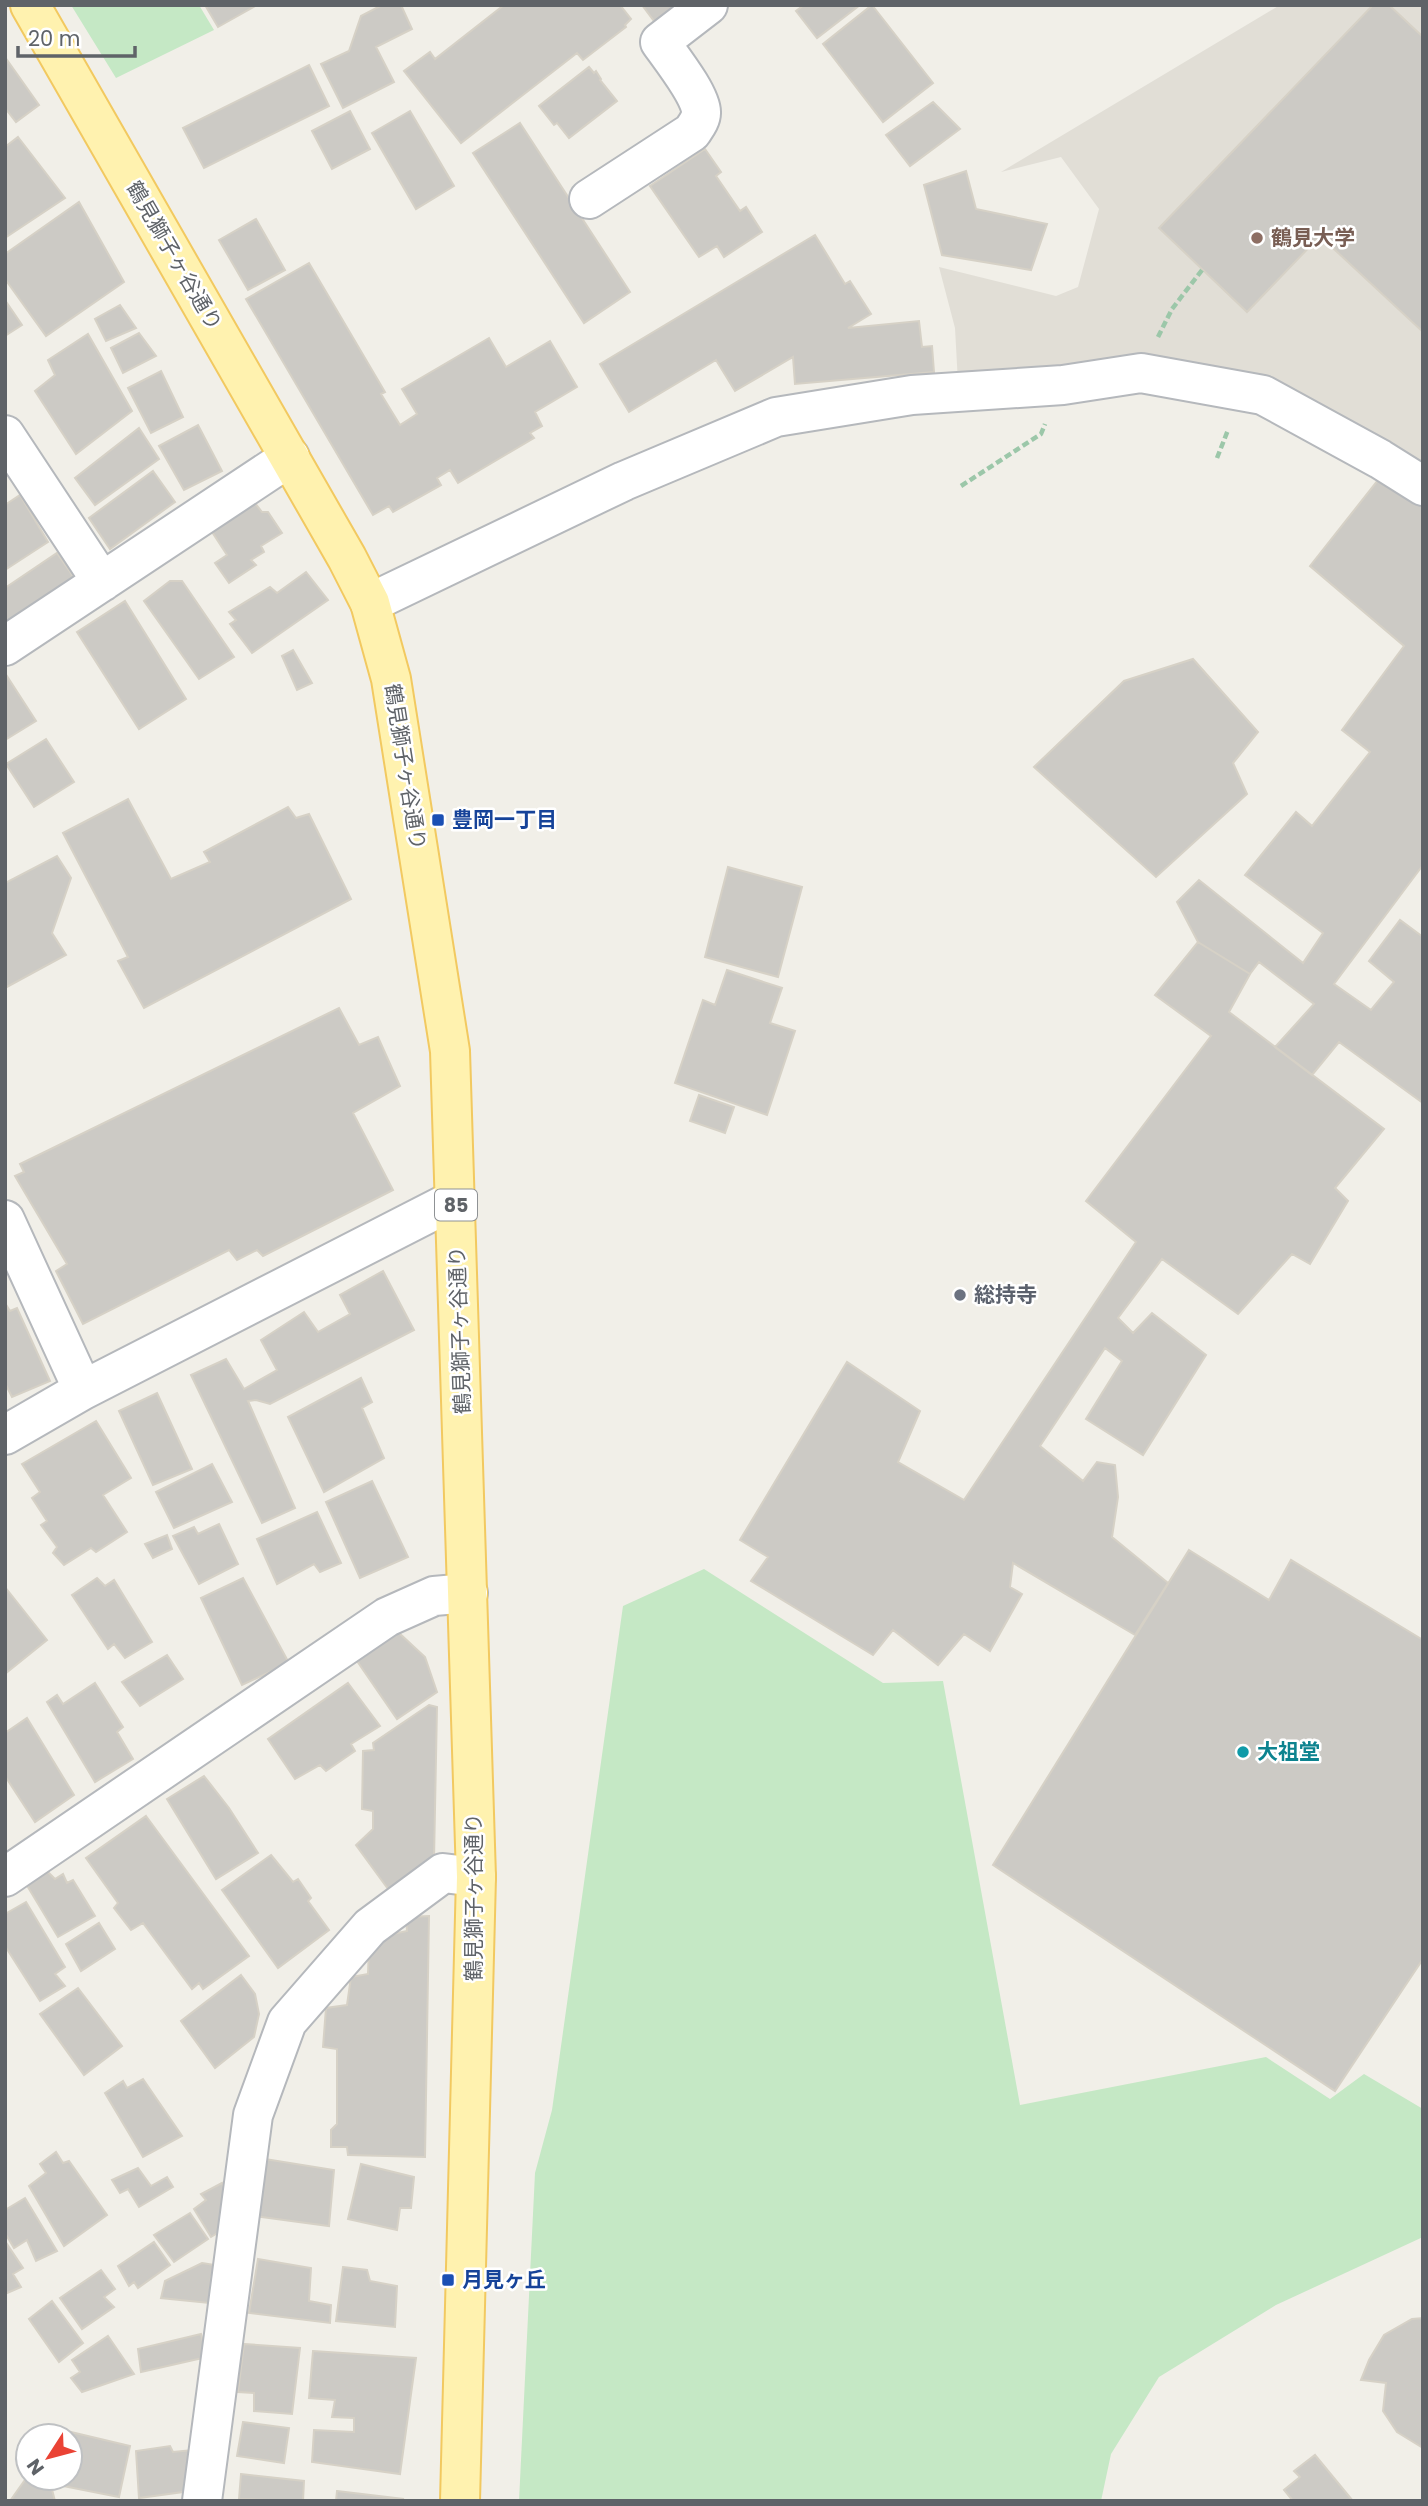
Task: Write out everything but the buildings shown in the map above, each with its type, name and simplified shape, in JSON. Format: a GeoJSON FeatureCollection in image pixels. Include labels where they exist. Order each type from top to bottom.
{"type":"FeatureCollection","features":[{"type":"Feature","properties":{"kind":"main road","name":"鶴見獅子ヶ谷通り"},"geometry":{"type":"LineString","coordinates":[[30,5],[290,457],[370,603],[391,679],[450,1051],[456,1199],[476,1877],[460,2501]]}},
{"type":"Feature","properties":{"kind":"street"},"geometry":{"type":"LineString","coordinates":[[589,199],[692,132],[702,111],[698,100],[660,42],[708,5]]}},
{"type":"Feature","properties":{"kind":"street"},"geometry":{"type":"LineString","coordinates":[[370,603],[625,481],[776,417],[912,395],[1063,385],[1141,373],[1264,395],[1423,486]]}},
{"type":"Feature","properties":{"kind":"street"},"geometry":{"type":"LineString","coordinates":[[5,435],[102,582]]}},
{"type":"Feature","properties":{"kind":"street"},"geometry":{"type":"LineString","coordinates":[[5,646],[290,457]]}},
{"type":"Feature","properties":{"kind":"street"},"geometry":{"type":"LineString","coordinates":[[5,1435],[83,1390],[456,1199]]}},
{"type":"Feature","properties":{"kind":"street"},"geometry":{"type":"LineString","coordinates":[[5,1220],[83,1390]]}},
{"type":"Feature","properties":{"kind":"street"},"geometry":{"type":"LineString","coordinates":[[5,1877],[387,1617],[434,1595],[468,1593]]}},
{"type":"Feature","properties":{"kind":"street"},"geometry":{"type":"LineString","coordinates":[[200,2500],[253,2115],[287,2022],[370,1927],[443,1874],[476,1877]]}},
{"type":"Feature","properties":{"kind":"path"},"geometry":{"type":"LineString","coordinates":[[1141,373],[1172,309],[1202,270]]}},
{"type":"Feature","properties":{"kind":"path"},"geometry":{"type":"LineString","coordinates":[[961,486],[1041,434],[1063,385]]}},
{"type":"Feature","properties":{"kind":"shaded area","name":"鶴見大学"},"geometry":{"type":"Polygon","coordinates":[[[1280,5],[1423,5],[1423,474],[1233,375],[958,383],[955,328],[939,267],[1056,296],[1078,287],[1099,209],[1061,157],[1001,172],[1280,5]]]}},
{"type":"Feature","properties":{"kind":"green space"},"geometry":{"type":"Polygon","coordinates":[[[71,5],[199,5],[214,30],[116,78],[71,5]]]}},
{"type":"Feature","properties":{"kind":"green space"},"geometry":{"type":"Polygon","coordinates":[[[704,1569],[883,1683],[943,1681],[1020,2105],[1266,2057],[1330,2099],[1364,2074],[1423,2109],[1423,2237],[1276,2305],[1159,2377],[1111,2454],[1101,2501],[519,2501],[535,2173],[552,2110],[623,1606],[704,1569]]]}},
{"type":"Feature","properties":{"kind":"place","name":"鶴見大学"},"geometry":{"type":"Point","coordinates":[1257,238]}},
{"type":"Feature","properties":{"kind":"place","name":"豊岡一丁目"},"geometry":{"type":"Point","coordinates":[438,820]}},
{"type":"Feature","properties":{"kind":"place","name":"総持寺"},"geometry":{"type":"Point","coordinates":[960,1295]}},
{"type":"Feature","properties":{"kind":"place","name":"大祖堂"},"geometry":{"type":"Point","coordinates":[1243,1752]}},
{"type":"Feature","properties":{"kind":"place","name":"月見ヶ丘"},"geometry":{"type":"Point","coordinates":[448,2280]}}]}
